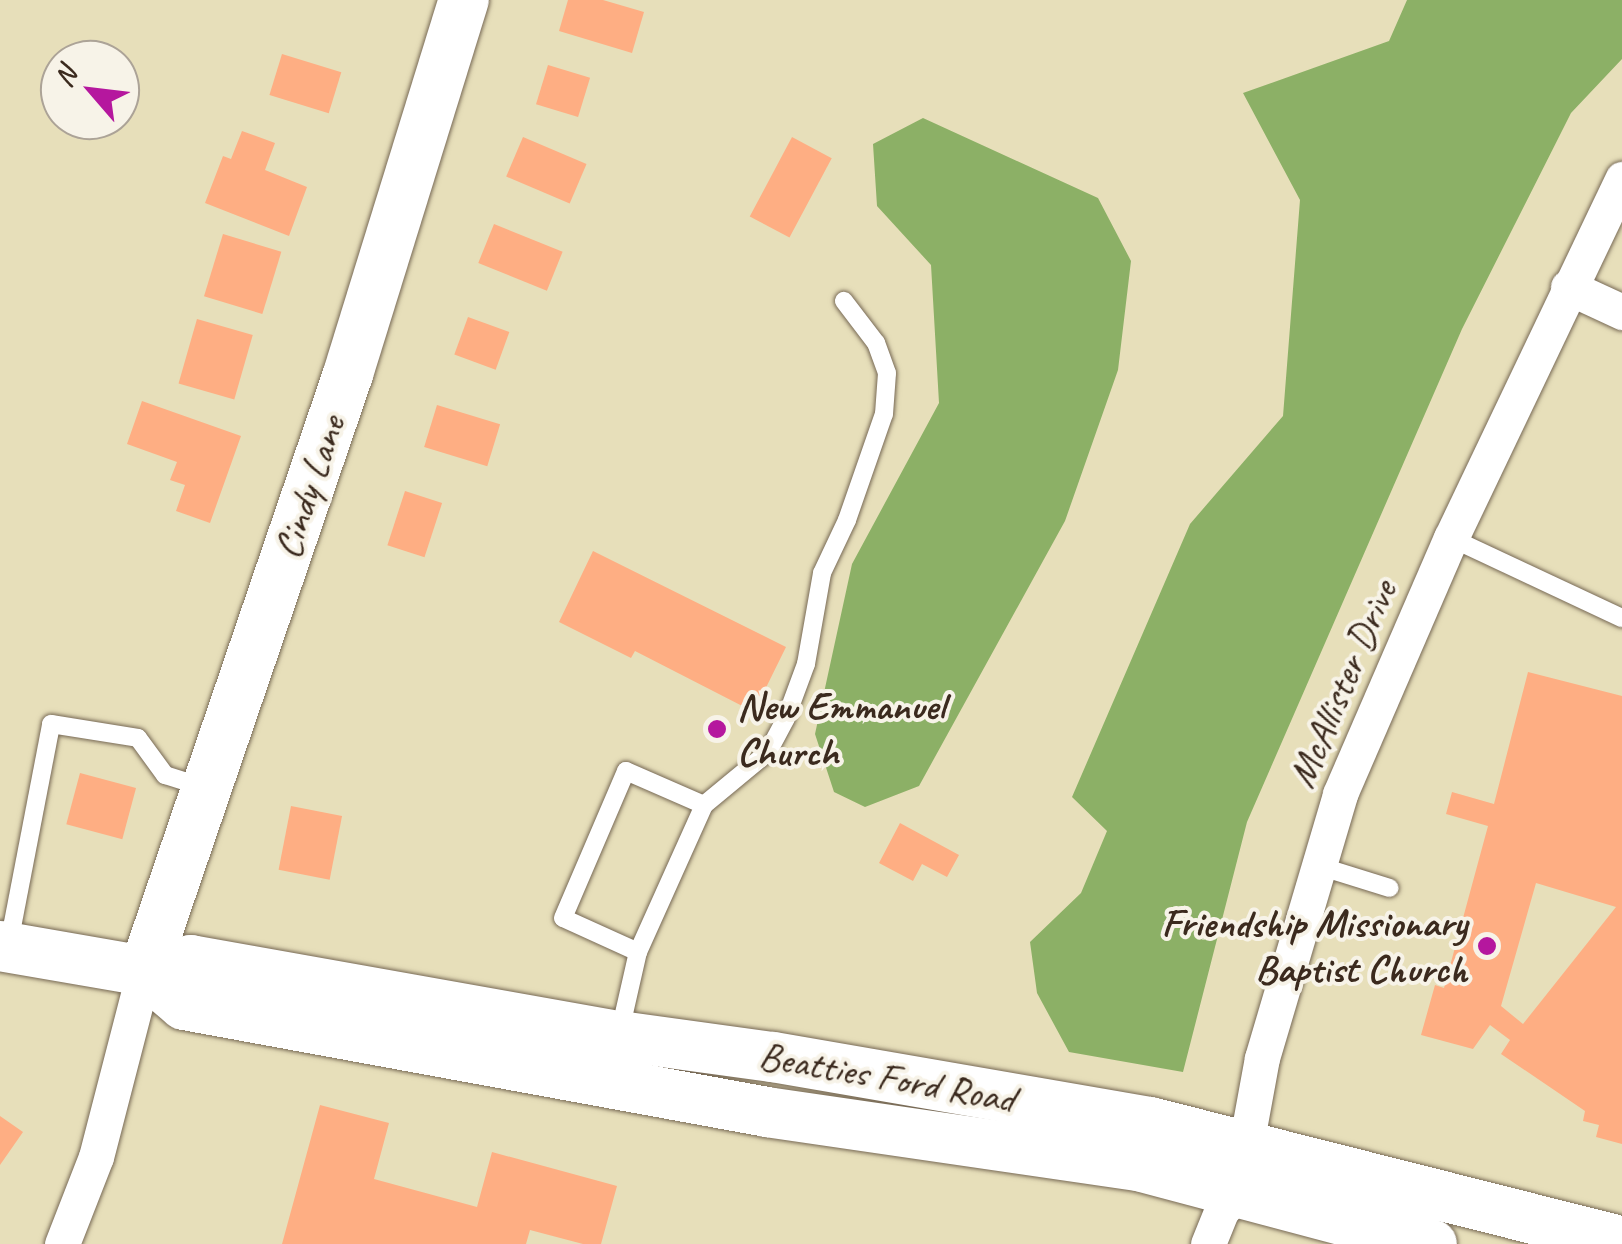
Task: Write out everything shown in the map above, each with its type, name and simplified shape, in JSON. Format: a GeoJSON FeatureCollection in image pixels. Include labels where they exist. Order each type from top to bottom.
{"type":"FeatureCollection","features":[{"type":"Feature","properties":{"kind":"main road","name":"Cindy Lane"},"geometry":{"type":"LineString","coordinates":[[144,971],[360,338],[464,0]]}},
{"type":"Feature","properties":{"kind":"main road","name":"Beatties Ford Road"},"geometry":{"type":"LineString","coordinates":[[4,946],[144,971],[191,960],[618,1036],[773,1057],[1150,1122],[1241,1172],[1432,1244]]}},
{"type":"Feature","properties":{"kind":"main road","name":"Beatties Ford Road"},"geometry":{"type":"LineString","coordinates":[[144,971],[184,1005],[766,1112],[1142,1167],[1241,1172],[1622,1241]]}},
{"type":"Feature","properties":{"kind":"street","name":"McAllister Drive"},"geometry":{"type":"LineString","coordinates":[[1208,1244],[1241,1172],[1262,1058],[1316,864],[1375,704],[1568,286],[1622,179]]}},
{"type":"Feature","properties":{"kind":"street"},"geometry":{"type":"LineString","coordinates":[[1568,286],[1622,312]]}},
{"type":"Feature","properties":{"kind":"street"},"geometry":{"type":"LineString","coordinates":[[62,1244],[96,1156],[144,971]]}},
{"type":"Feature","properties":{"kind":"lane"},"geometry":{"type":"LineString","coordinates":[[618,1036],[638,952],[704,805],[768,752],[786,718],[806,664],[822,572],[847,520],[884,414],[887,373],[876,343],[844,301]]}},
{"type":"Feature","properties":{"kind":"lane"},"geometry":{"type":"LineString","coordinates":[[1451,538],[1622,618]]}},
{"type":"Feature","properties":{"kind":"lane"},"geometry":{"type":"LineString","coordinates":[[4,946],[51,724],[138,738],[165,775],[206,788]]}},
{"type":"Feature","properties":{"kind":"lane"},"geometry":{"type":"LineString","coordinates":[[638,952],[563,918],[626,771],[704,805]]}},
{"type":"Feature","properties":{"kind":"lane"},"geometry":{"type":"LineString","coordinates":[[1316,864],[1390,888]]}},
{"type":"Feature","properties":{"kind":"green space"},"geometry":{"type":"Polygon","coordinates":[[[1407,0],[1622,0],[1622,59],[1571,113],[1462,329],[1247,822],[1183,1072],[1069,1052],[1037,993],[1030,942],[1081,893],[1107,831],[1072,797],[1190,524],[1283,416],[1300,200],[1243,93],[1389,41],[1407,0]]]}},
{"type":"Feature","properties":{"kind":"green space"},"geometry":{"type":"Polygon","coordinates":[[[923,118],[1098,198],[1131,261],[1118,370],[1065,521],[919,786],[865,807],[834,792],[815,734],[852,564],[939,403],[931,265],[877,206],[873,144],[923,118]]]}},
{"type":"Feature","properties":{"kind":"building"},"geometry":{"type":"Polygon","coordinates":[[[568,0],[603,0],[644,12],[632,53],[559,31],[568,0]]]}},
{"type":"Feature","properties":{"kind":"building"},"geometry":{"type":"Polygon","coordinates":[[[282,54],[341,72],[329,113],[269,95],[282,54]]]}},
{"type":"Feature","properties":{"kind":"building"},"geometry":{"type":"Polygon","coordinates":[[[548,65],[590,78],[578,117],[536,104],[548,65]]]}},
{"type":"Feature","properties":{"kind":"building"},"geometry":{"type":"Polygon","coordinates":[[[242,131],[275,143],[265,170],[307,187],[289,236],[205,203],[223,156],[231,159],[242,131]]]}},
{"type":"Feature","properties":{"kind":"building"},"geometry":{"type":"Polygon","coordinates":[[[523,137],[587,164],[570,204],[506,177],[523,137]]]}},
{"type":"Feature","properties":{"kind":"building"},"geometry":{"type":"Polygon","coordinates":[[[792,137],[832,158],[789,238],[750,216],[792,137]]]}},
{"type":"Feature","properties":{"kind":"building"},"geometry":{"type":"Polygon","coordinates":[[[494,224],[563,252],[547,291],[478,263],[494,224]]]}},
{"type":"Feature","properties":{"kind":"building"},"geometry":{"type":"Polygon","coordinates":[[[223,234],[281,252],[262,314],[204,296],[223,234]]]}},
{"type":"Feature","properties":{"kind":"building"},"geometry":{"type":"Polygon","coordinates":[[[468,317],[509,332],[496,370],[454,355],[468,317]]]}},
{"type":"Feature","properties":{"kind":"building"},"geometry":{"type":"Polygon","coordinates":[[[197,319],[253,335],[234,399],[179,383],[197,319]]]}},
{"type":"Feature","properties":{"kind":"building"},"geometry":{"type":"Polygon","coordinates":[[[142,401],[241,436],[210,523],[176,511],[185,485],[170,480],[177,462],[127,444],[142,401]]]}},
{"type":"Feature","properties":{"kind":"building"},"geometry":{"type":"Polygon","coordinates":[[[437,405],[500,424],[487,466],[424,447],[437,405]]]}},
{"type":"Feature","properties":{"kind":"building"},"geometry":{"type":"Polygon","coordinates":[[[405,491],[442,503],[424,557],[387,545],[405,491]]]}},
{"type":"Feature","properties":{"kind":"building"},"geometry":{"type":"Polygon","coordinates":[[[593,551],[786,647],[754,712],[635,651],[631,658],[559,622],[593,551]]]}},
{"type":"Feature","properties":{"kind":"building","name":"Friendship Missionary Baptist Church"},"geometry":{"type":"Polygon","coordinates":[[[1528,672],[1622,696],[1622,1144],[1596,1137],[1599,1125],[1583,1121],[1585,1111],[1501,1054],[1510,1040],[1490,1025],[1473,1049],[1421,1035],[1435,985],[1444,988],[1488,826],[1446,814],[1452,792],[1494,804],[1528,672]],[[1536,883],[1501,1006],[1523,1024],[1616,907],[1536,883]]]}},
{"type":"Feature","properties":{"kind":"building"},"geometry":{"type":"Polygon","coordinates":[[[80,773],[136,788],[122,839],[66,824],[80,773]]]}},
{"type":"Feature","properties":{"kind":"building"},"geometry":{"type":"Polygon","coordinates":[[[291,806],[342,816],[330,880],[279,870],[291,806]]]}},
{"type":"Feature","properties":{"kind":"building"},"geometry":{"type":"Polygon","coordinates":[[[900,823],[959,855],[947,877],[922,864],[913,881],[879,863],[900,823]]]}},
{"type":"Feature","properties":{"kind":"building"},"geometry":{"type":"Polygon","coordinates":[[[320,1105],[389,1123],[374,1179],[477,1207],[492,1152],[617,1186],[601,1244],[583,1244],[530,1230],[526,1244],[282,1244],[320,1105]]]}},
{"type":"Feature","properties":{"kind":"building"},"geometry":{"type":"Polygon","coordinates":[[[0,1116],[23,1132],[0,1165],[0,1116]]]}},
{"type":"Feature","properties":{"kind":"place","name":"New Emmanuel Church"},"geometry":{"type":"Point","coordinates":[717,729]}},
{"type":"Feature","properties":{"kind":"place","name":"Friendship Missionary Baptist Church"},"geometry":{"type":"Point","coordinates":[1487,946]}}]}
